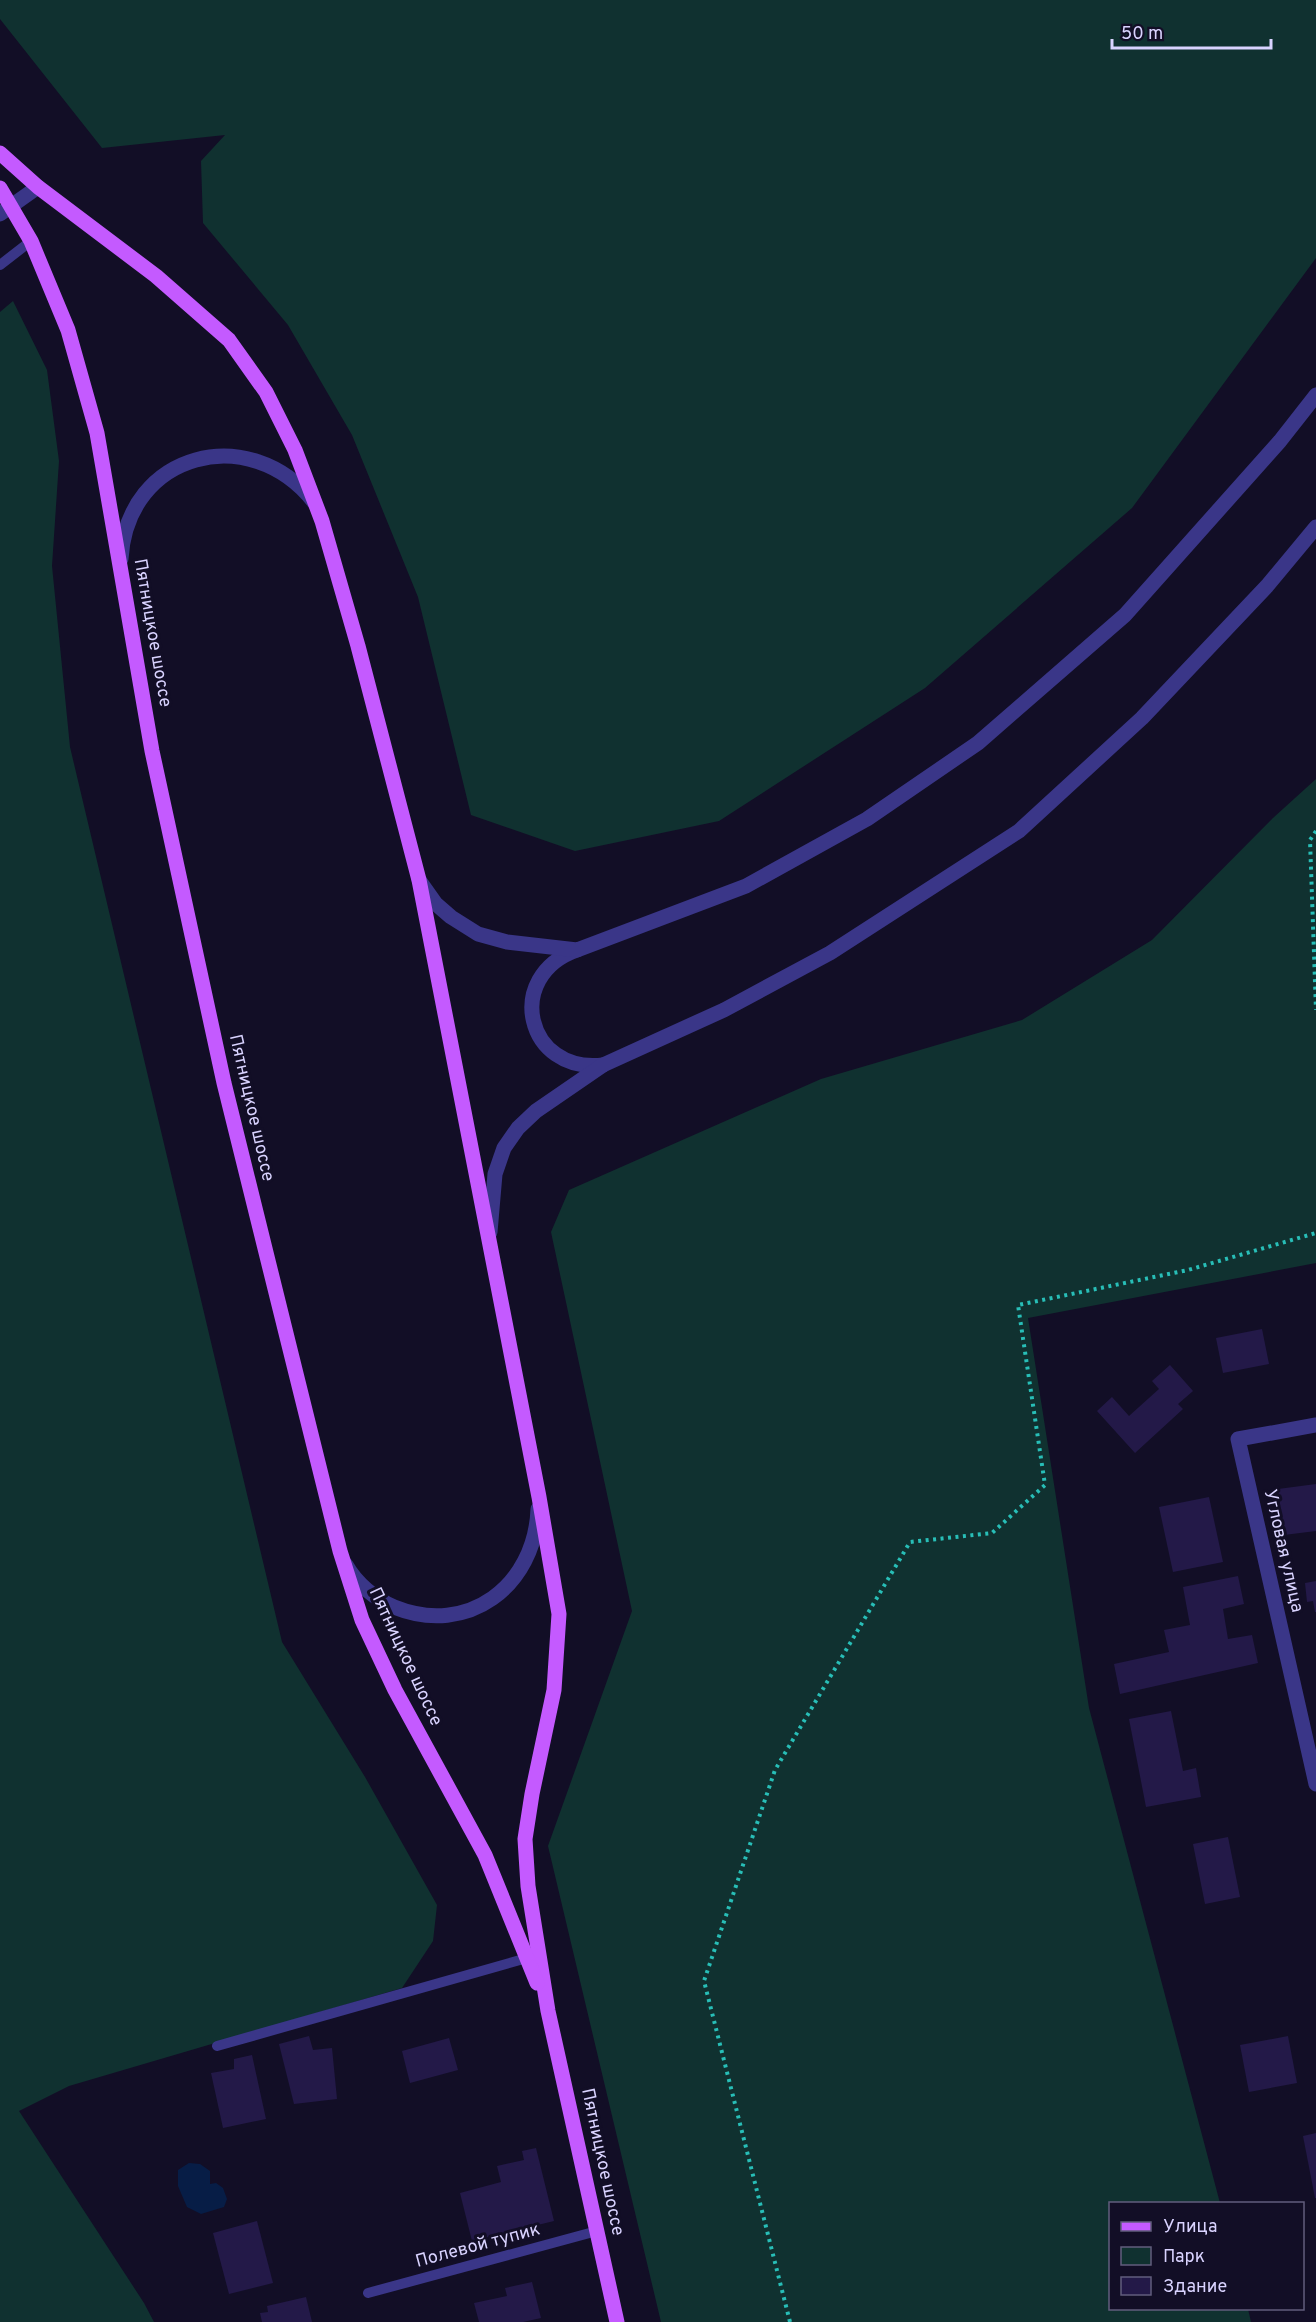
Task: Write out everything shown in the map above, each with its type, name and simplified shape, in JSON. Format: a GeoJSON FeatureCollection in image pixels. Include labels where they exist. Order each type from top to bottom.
{"type":"FeatureCollection","features":[{"type":"Feature","properties":{"kind":"main road","name":"Пятницкое шоссе"},"geometry":{"type":"LineString","coordinates":[[0,153],[38,187],[156,276],[229,340],[266,392],[295,450],[322,521],[358,646],[419,880],[539,1497],[559,1614],[554,1690],[525,1839],[528,1886],[548,2011],[617,2322]]}},
{"type":"Feature","properties":{"kind":"main road","name":"Пятницкое шоссе"},"geometry":{"type":"LineString","coordinates":[[0,188],[31,241],[68,330],[97,433],[152,751],[224,1083],[340,1551],[362,1620],[395,1690],[485,1855],[548,2011]]}},
{"type":"Feature","properties":{"kind":"street"},"geometry":{"type":"LineString","coordinates":[[0,214],[38,187]]}},
{"type":"Feature","properties":{"kind":"street"},"geometry":{"type":"LineString","coordinates":[[603,1065],[579,1065],[556,1056],[540,1038],[532,1015],[532,1002],[539,979],[555,960],[746,886],[867,819],[978,744],[1125,615],[1280,441],[1316,395]]}},
{"type":"Feature","properties":{"kind":"street"},"geometry":{"type":"LineString","coordinates":[[123,583],[122,546],[133,512],[142,496],[162,477],[186,463],[203,458],[240,456],[274,467],[303,489],[315,504],[322,521]]}},
{"type":"Feature","properties":{"kind":"street"},"geometry":{"type":"LineString","coordinates":[[489,1238],[495,1174],[504,1148],[518,1128],[536,1111],[603,1065],[724,1010],[830,953],[1019,831],[1142,718],[1267,586],[1316,527]]}},
{"type":"Feature","properties":{"kind":"street"},"geometry":{"type":"LineString","coordinates":[[419,880],[436,904],[478,934],[507,942],[577,950]]}},
{"type":"Feature","properties":{"kind":"street","name":"Угловая улица"},"geometry":{"type":"LineString","coordinates":[[1316,1425],[1238,1439],[1316,1785]]}},
{"type":"Feature","properties":{"kind":"street"},"geometry":{"type":"LineString","coordinates":[[340,1551],[359,1582],[387,1604],[422,1615],[458,1614],[491,1600],[517,1576],[534,1543],[539,1497]]}},
{"type":"Feature","properties":{"kind":"lane"},"geometry":{"type":"LineString","coordinates":[[0,265],[31,241]]}},
{"type":"Feature","properties":{"kind":"lane"},"geometry":{"type":"LineString","coordinates":[[217,2046],[527,1958]]}},
{"type":"Feature","properties":{"kind":"lane","name":"Полевой тупик"},"geometry":{"type":"LineString","coordinates":[[368,2293],[597,2231]]}},
{"type":"Feature","properties":{"kind":"path"},"geometry":{"type":"LineString","coordinates":[[1316,831],[1310,840],[1316,1010]]}},
{"type":"Feature","properties":{"kind":"path"},"geometry":{"type":"LineString","coordinates":[[790,2322],[704,1981],[775,1770],[910,1542],[992,1533],[1045,1485],[1018,1305],[1188,1270],[1316,1233]]}},
{"type":"Feature","properties":{"kind":"green space"},"geometry":{"type":"Polygon","coordinates":[[[0,0],[1316,0],[1316,258],[1132,508],[925,688],[719,821],[575,851],[471,815],[418,597],[352,435],[288,325],[203,223],[201,161],[225,135],[102,148],[0,19],[0,0]]]}},
{"type":"Feature","properties":{"kind":"green space"},"geometry":{"type":"Polygon","coordinates":[[[13,301],[47,370],[59,461],[52,566],[70,747],[282,1642],[365,1777],[437,1905],[433,1941],[402,1988],[69,2086],[19,2111],[144,2303],[154,2322],[0,2322],[0,312],[13,301]]]}},
{"type":"Feature","properties":{"kind":"green space"},"geometry":{"type":"Polygon","coordinates":[[[1316,779],[1316,1263],[1028,1318],[1089,1708],[1220,2202],[1109,2202],[1109,2310],[1248,2310],[1251,2322],[661,2322],[548,1846],[632,1611],[551,1232],[569,1190],[821,1079],[1022,1020],[1152,940],[1273,818],[1316,779]]]}},
{"type":"Feature","properties":{"kind":"water"},"geometry":{"type":"Polygon","coordinates":[[[189,2163],[200,2164],[210,2171],[210,2184],[216,2183],[223,2188],[227,2199],[224,2207],[201,2214],[187,2207],[178,2186],[178,2170],[189,2163]]]}},
{"type":"Feature","properties":{"kind":"building"},"geometry":{"type":"Polygon","coordinates":[[[1262,1329],[1269,1364],[1223,1373],[1216,1338],[1262,1329]]]}},
{"type":"Feature","properties":{"kind":"building"},"geometry":{"type":"Polygon","coordinates":[[[1170,1365],[1193,1391],[1178,1404],[1183,1409],[1135,1453],[1097,1411],[1112,1397],[1129,1416],[1159,1389],[1152,1381],[1170,1365]]]}},
{"type":"Feature","properties":{"kind":"building"},"geometry":{"type":"Polygon","coordinates":[[[1316,1484],[1316,1531],[1284,1535],[1278,1489],[1316,1484]]]}},
{"type":"Feature","properties":{"kind":"building"},"geometry":{"type":"Polygon","coordinates":[[[1209,1497],[1223,1562],[1173,1572],[1159,1507],[1209,1497]]]}},
{"type":"Feature","properties":{"kind":"building"},"geometry":{"type":"Polygon","coordinates":[[[1238,1576],[1244,1604],[1223,1609],[1228,1639],[1252,1635],[1258,1663],[1120,1694],[1114,1664],[1169,1652],[1164,1630],[1190,1625],[1183,1587],[1238,1576]]]}},
{"type":"Feature","properties":{"kind":"building"},"geometry":{"type":"Polygon","coordinates":[[[1316,1581],[1315,1612],[1313,1601],[1307,1602],[1305,1583],[1316,1581]]]}},
{"type":"Feature","properties":{"kind":"building"},"geometry":{"type":"Polygon","coordinates":[[[1171,1711],[1183,1771],[1196,1768],[1201,1797],[1146,1807],[1129,1719],[1171,1711]]]}},
{"type":"Feature","properties":{"kind":"building"},"geometry":{"type":"Polygon","coordinates":[[[1228,1837],[1240,1897],[1205,1904],[1193,1844],[1228,1837]]]}},
{"type":"Feature","properties":{"kind":"building"},"geometry":{"type":"Polygon","coordinates":[[[309,2036],[313,2050],[332,2048],[337,2099],[294,2104],[279,2044],[309,2036]]]}},
{"type":"Feature","properties":{"kind":"building"},"geometry":{"type":"Polygon","coordinates":[[[1288,2036],[1297,2083],[1249,2092],[1240,2045],[1288,2036]]]}},
{"type":"Feature","properties":{"kind":"building"},"geometry":{"type":"Polygon","coordinates":[[[449,2038],[458,2070],[410,2083],[402,2051],[449,2038]]]}},
{"type":"Feature","properties":{"kind":"building"},"geometry":{"type":"Polygon","coordinates":[[[252,2055],[266,2119],[223,2128],[211,2073],[234,2069],[234,2059],[252,2055]]]}},
{"type":"Feature","properties":{"kind":"building"},"geometry":{"type":"Polygon","coordinates":[[[1316,2133],[1316,2198],[1315,2198],[1303,2136],[1316,2133]]]}},
{"type":"Feature","properties":{"kind":"building"},"geometry":{"type":"Polygon","coordinates":[[[536,2148],[554,2221],[472,2241],[460,2193],[501,2182],[497,2166],[524,2160],[522,2151],[536,2148]]]}},
{"type":"Feature","properties":{"kind":"building"},"geometry":{"type":"Polygon","coordinates":[[[257,2221],[273,2283],[229,2294],[213,2233],[257,2221]]]}},
{"type":"Feature","properties":{"kind":"building"},"geometry":{"type":"Polygon","coordinates":[[[532,2282],[541,2318],[523,2322],[479,2322],[474,2303],[507,2296],[505,2288],[532,2282]]]}},
{"type":"Feature","properties":{"kind":"building"},"geometry":{"type":"Polygon","coordinates":[[[306,2297],[312,2322],[262,2322],[260,2313],[268,2312],[267,2306],[306,2297]]]}}]}
